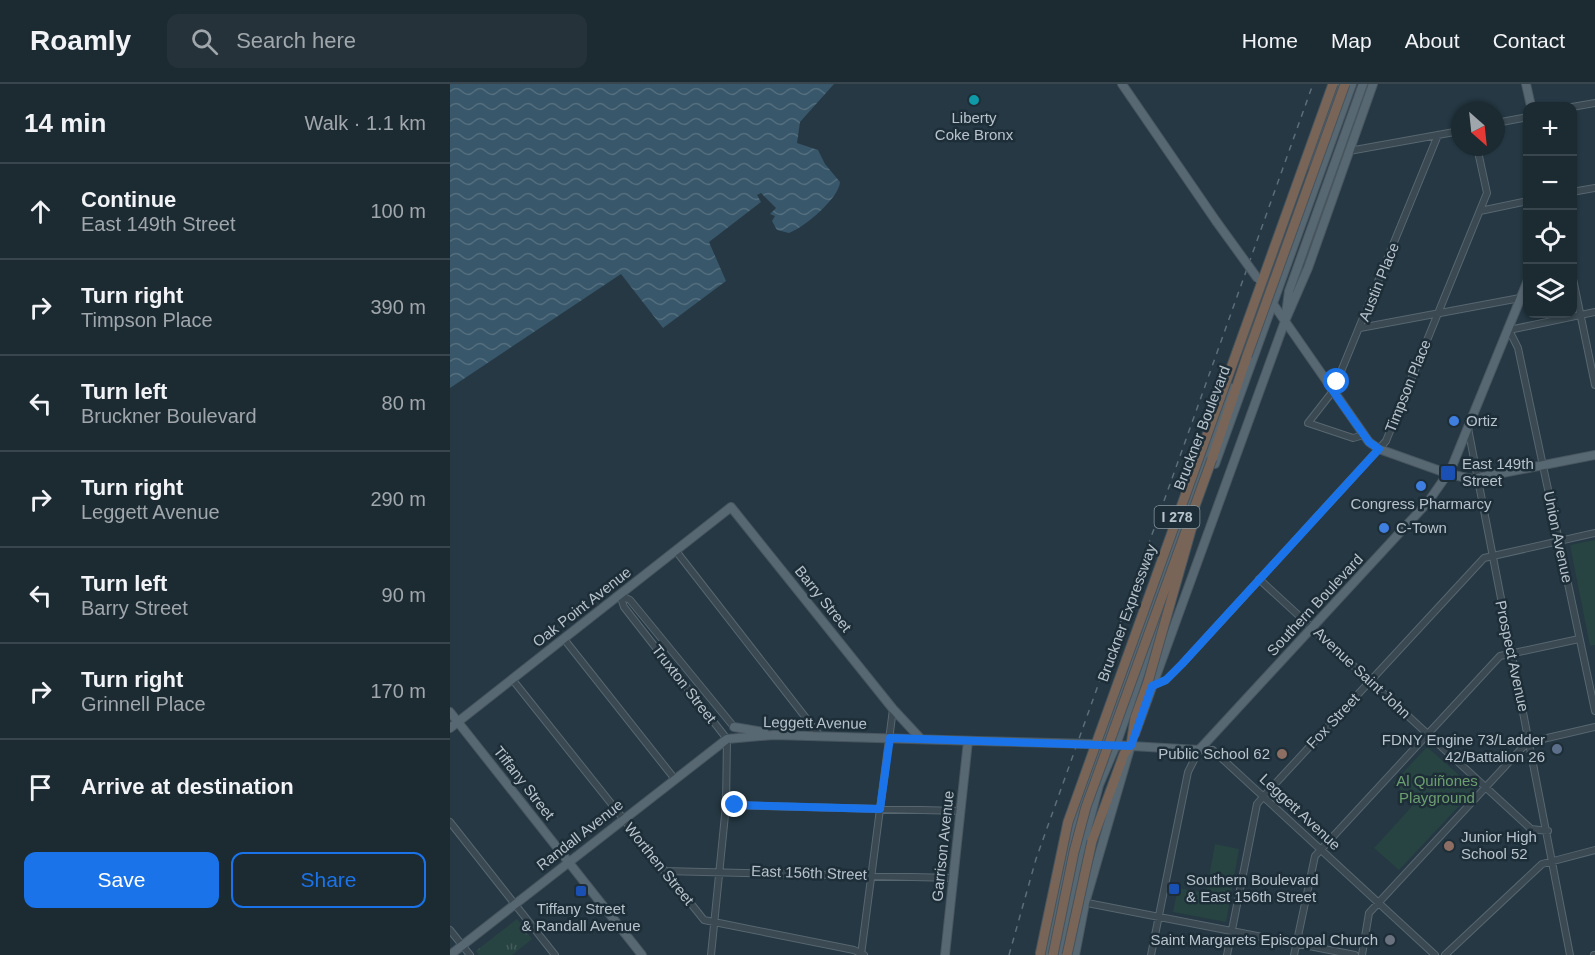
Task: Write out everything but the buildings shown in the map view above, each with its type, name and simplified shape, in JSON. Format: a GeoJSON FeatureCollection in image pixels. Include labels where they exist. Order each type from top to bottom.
{"type":"FeatureCollection","features":[{"type":"Feature","properties":{"kind":"highway","name":"Bruckner Expressway"},"geometry":{"type":"LineString","coordinates":[[1041,955],[1068,822],[1333,84]]}},
{"type":"Feature","properties":{"kind":"highway","name":"Bruckner Expressway"},"geometry":{"type":"LineString","coordinates":[[1053,955],[1069,872],[1086,807],[1346,84]]}},
{"type":"Feature","properties":{"kind":"highway"},"geometry":{"type":"LineString","coordinates":[[1067,955],[1092,841],[1124,754],[1131,746],[1135,718],[1150,684],[1212,459]]}},
{"type":"Feature","properties":{"kind":"main road"},"geometry":{"type":"LineString","coordinates":[[1122,84],[1333,391],[1364,435],[1379,449],[1449,474],[1478,479],[1595,454]]}},
{"type":"Feature","properties":{"kind":"main road","name":"Bruckner Boulevard"},"geometry":{"type":"LineString","coordinates":[[1046,955],[1076,820],[1101,744],[1340,84]]}},
{"type":"Feature","properties":{"kind":"main road"},"geometry":{"type":"LineString","coordinates":[[1327,120],[1352,84]]}},
{"type":"Feature","properties":{"kind":"main road","name":"Bruckner Boulevard"},"geometry":{"type":"LineString","coordinates":[[1060,955],[1099,786],[1116,745],[1352,84]]}},
{"type":"Feature","properties":{"kind":"main road"},"geometry":{"type":"LineString","coordinates":[[1285,321],[1289,291],[1363,84]]}},
{"type":"Feature","properties":{"kind":"main road"},"geometry":{"type":"LineString","coordinates":[[1150,684],[1285,321],[1308,268],[1373,84]]}},
{"type":"Feature","properties":{"kind":"main road"},"geometry":{"type":"LineString","coordinates":[[1526,84],[1530,102]]}},
{"type":"Feature","properties":{"kind":"main road","name":"Southern Boulevard"},"geometry":{"type":"LineString","coordinates":[[1199,750],[1428,502],[1449,474],[1509,330],[1523,290]]}},
{"type":"Feature","properties":{"kind":"main road","name":"Oak Point Avenue"},"geometry":{"type":"LineString","coordinates":[[450,728],[731,507]]}},
{"type":"Feature","properties":{"kind":"main road","name":"Barry Street"},"geometry":{"type":"LineString","coordinates":[[731,507],[893,709],[921,739]]}},
{"type":"Feature","properties":{"kind":"main road","name":"Tiffany Street"},"geometry":{"type":"LineString","coordinates":[[450,712],[642,955]]}},
{"type":"Feature","properties":{"kind":"main road"},"geometry":{"type":"LineString","coordinates":[[734,727],[774,735]]}},
{"type":"Feature","properties":{"kind":"main road","name":"Leggett Avenue"},"geometry":{"type":"LineString","coordinates":[[728,739],[774,735],[820,736],[1101,744],[1199,750]]}},
{"type":"Feature","properties":{"kind":"main road","name":"Randall Avenue"},"geometry":{"type":"LineString","coordinates":[[450,955],[674,778],[728,739]]}},
{"type":"Feature","properties":{"kind":"main road","name":"Garrison Avenue"},"geometry":{"type":"LineString","coordinates":[[945,955],[968,741]]}},
{"type":"Feature","properties":{"kind":"main road"},"geometry":{"type":"LineString","coordinates":[[1075,955],[1085,903],[1131,746]]}},
{"type":"Feature","properties":{"kind":"street"},"geometry":{"type":"LineString","coordinates":[[1577,106],[1595,103]]}},
{"type":"Feature","properties":{"kind":"street"},"geometry":{"type":"LineString","coordinates":[[1505,121],[1523,118]]}},
{"type":"Feature","properties":{"kind":"street"},"geometry":{"type":"LineString","coordinates":[[1349,151],[1451,133]]}},
{"type":"Feature","properties":{"kind":"street","name":"Austin Place"},"geometry":{"type":"LineString","coordinates":[[1364,435],[1353,438],[1308,423],[1333,391],[1438,135]]}},
{"type":"Feature","properties":{"kind":"street","name":"Timpson Place"},"geometry":{"type":"LineString","coordinates":[[1150,684],[1166,680],[1182,664],[1386,441],[1487,193],[1479,156]]}},
{"type":"Feature","properties":{"kind":"street"},"geometry":{"type":"LineString","coordinates":[[1577,191],[1595,188]]}},
{"type":"Feature","properties":{"kind":"street"},"geometry":{"type":"LineString","coordinates":[[1480,211],[1523,202]]}},
{"type":"Feature","properties":{"kind":"street"},"geometry":{"type":"LineString","coordinates":[[1360,328],[1520,298]]}},
{"type":"Feature","properties":{"kind":"street"},"geometry":{"type":"LineString","coordinates":[[1577,300],[1595,385]]}},
{"type":"Feature","properties":{"kind":"street"},"geometry":{"type":"LineString","coordinates":[[1509,330],[1595,312]]}},
{"type":"Feature","properties":{"kind":"street","name":"Union Avenue"},"geometry":{"type":"LineString","coordinates":[[1509,330],[1518,348],[1595,711]]}},
{"type":"Feature","properties":{"kind":"street","name":"Prospect Avenue"},"geometry":{"type":"LineString","coordinates":[[1468,427],[1554,859],[1570,955]]}},
{"type":"Feature","properties":{"kind":"street"},"geometry":{"type":"LineString","coordinates":[[1492,555],[1595,533]]}},
{"type":"Feature","properties":{"kind":"street"},"geometry":{"type":"LineString","coordinates":[[676,550],[820,736]]}},
{"type":"Feature","properties":{"kind":"street","name":"Fox Street"},"geometry":{"type":"LineString","coordinates":[[1227,955],[1257,804],[1482,560],[1492,555]]}},
{"type":"Feature","properties":{"kind":"street","name":"Avenue Saint John"},"geometry":{"type":"LineString","coordinates":[[1259,579],[1531,829],[1548,831]]}},
{"type":"Feature","properties":{"kind":"street","name":"Truxton Street"},"geometry":{"type":"LineString","coordinates":[[620,594],[630,600],[734,727]]}},
{"type":"Feature","properties":{"kind":"street","name":"Truxton Street"},"geometry":{"type":"LineString","coordinates":[[620,594],[624,607],[728,739]]}},
{"type":"Feature","properties":{"kind":"street"},"geometry":{"type":"LineString","coordinates":[[564,639],[674,778]]}},
{"type":"Feature","properties":{"kind":"street"},"geometry":{"type":"LineString","coordinates":[[1294,955],[1315,856],[1500,656],[1579,639]]}},
{"type":"Feature","properties":{"kind":"street","name":"Worthen Street"},"geometry":{"type":"LineString","coordinates":[[512,679],[704,920],[854,950],[862,955]]}},
{"type":"Feature","properties":{"kind":"street"},"geometry":{"type":"LineString","coordinates":[[862,955],[893,709]]}},
{"type":"Feature","properties":{"kind":"street"},"geometry":{"type":"LineString","coordinates":[[1362,955],[1369,913],[1522,747],[1530,742],[1595,728]]}},
{"type":"Feature","properties":{"kind":"street"},"geometry":{"type":"LineString","coordinates":[[711,955],[726,805],[728,739]]}},
{"type":"Feature","properties":{"kind":"street","name":"Leggett Avenue"},"geometry":{"type":"LineString","coordinates":[[1199,750],[1213,750],[1435,955]]}},
{"type":"Feature","properties":{"kind":"street","name":"Southern Boulevard"},"geometry":{"type":"LineString","coordinates":[[1151,955],[1188,772],[1199,750]]}},
{"type":"Feature","properties":{"kind":"street"},"geometry":{"type":"LineString","coordinates":[[726,805],[961,812]]}},
{"type":"Feature","properties":{"kind":"street"},"geometry":{"type":"LineString","coordinates":[[450,822],[555,955]]}},
{"type":"Feature","properties":{"kind":"street"},"geometry":{"type":"LineString","coordinates":[[1445,955],[1542,864],[1595,850]]}},
{"type":"Feature","properties":{"kind":"street","name":"East 156th Street"},"geometry":{"type":"LineString","coordinates":[[664,871],[719,870],[953,878]]}},
{"type":"Feature","properties":{"kind":"street"},"geometry":{"type":"LineString","coordinates":[[1057,898],[1355,955]]}},
{"type":"Feature","properties":{"kind":"street"},"geometry":{"type":"LineString","coordinates":[[450,930],[470,955]]}},
{"type":"Feature","properties":{"kind":"green space"},"geometry":{"type":"Polygon","coordinates":[[[1595,540],[1595,645],[1590,646],[1570,545],[1595,540]]]}},
{"type":"Feature","properties":{"kind":"green space","name":"Al Quiñones Playground"},"geometry":{"type":"Polygon","coordinates":[[[1427,747],[1475,789],[1399,870],[1374,848],[1415,803],[1393,783],[1427,747]]]}},
{"type":"Feature","properties":{"kind":"green space"},"geometry":{"type":"Polygon","coordinates":[[[1215,844],[1239,849],[1226,922],[1173,912],[1178,888],[1206,893],[1215,844]]]}},
{"type":"Feature","properties":{"kind":"green space"},"geometry":{"type":"Polygon","coordinates":[[[517,919],[532,939],[512,955],[479,955],[476,951],[517,919]]]}},
{"type":"Feature","properties":{"kind":"water"},"geometry":{"type":"Polygon","coordinates":[[[450,84],[834,84],[800,122],[797,143],[818,150],[825,164],[840,182],[828,204],[804,225],[789,233],[777,230],[772,221],[775,216],[770,214],[776,208],[761,193],[757,195],[761,202],[709,242],[726,281],[663,328],[621,274],[450,388],[450,84]]]}},
{"type":"Feature","properties":{"kind":"railway"},"geometry":{"type":"LineString","coordinates":[[1009,955],[1036,859],[1313,84]]}},
{"type":"Feature","properties":{"kind":"place","name":"Liberty Coke Bronx"},"geometry":{"type":"Point","coordinates":[974,100]}},
{"type":"Feature","properties":{"kind":"place","name":"Ortiz"},"geometry":{"type":"Point","coordinates":[1454,421]}},
{"type":"Feature","properties":{"kind":"place","name":"East 149th Street"},"geometry":{"type":"Point","coordinates":[1448,473]}},
{"type":"Feature","properties":{"kind":"place","name":"Congress Pharmarcy"},"geometry":{"type":"Point","coordinates":[1421,486]}},
{"type":"Feature","properties":{"kind":"place","name":"C-Town"},"geometry":{"type":"Point","coordinates":[1384,528]}},
{"type":"Feature","properties":{"kind":"place","name":"FDNY Engine 73/Ladder 42/Battalion 26"},"geometry":{"type":"Point","coordinates":[1557,749]}},
{"type":"Feature","properties":{"kind":"place","name":"Public School 62"},"geometry":{"type":"Point","coordinates":[1282,754]}},
{"type":"Feature","properties":{"kind":"place","name":"Junior High School 52"},"geometry":{"type":"Point","coordinates":[1449,846]}},
{"type":"Feature","properties":{"kind":"place","name":"Southern Boulevard & East 156th Street"},"geometry":{"type":"Point","coordinates":[1174,889]}},
{"type":"Feature","properties":{"kind":"place","name":"Tiffany Street & Randall Avenue"},"geometry":{"type":"Point","coordinates":[581,891]}},
{"type":"Feature","properties":{"kind":"place","name":"Saint Margarets Episcopal Church"},"geometry":{"type":"Point","coordinates":[1390,940]}},
{"type":"Feature","properties":{"kind":"route"},"geometry":{"type":"LineString","coordinates":[[735,805],[880,809],[890,738],[1131,746],[1152,686],[1166,680],[1182,664],[1379,449],[1369,442],[1333,391],[1337,382]]}}]}
